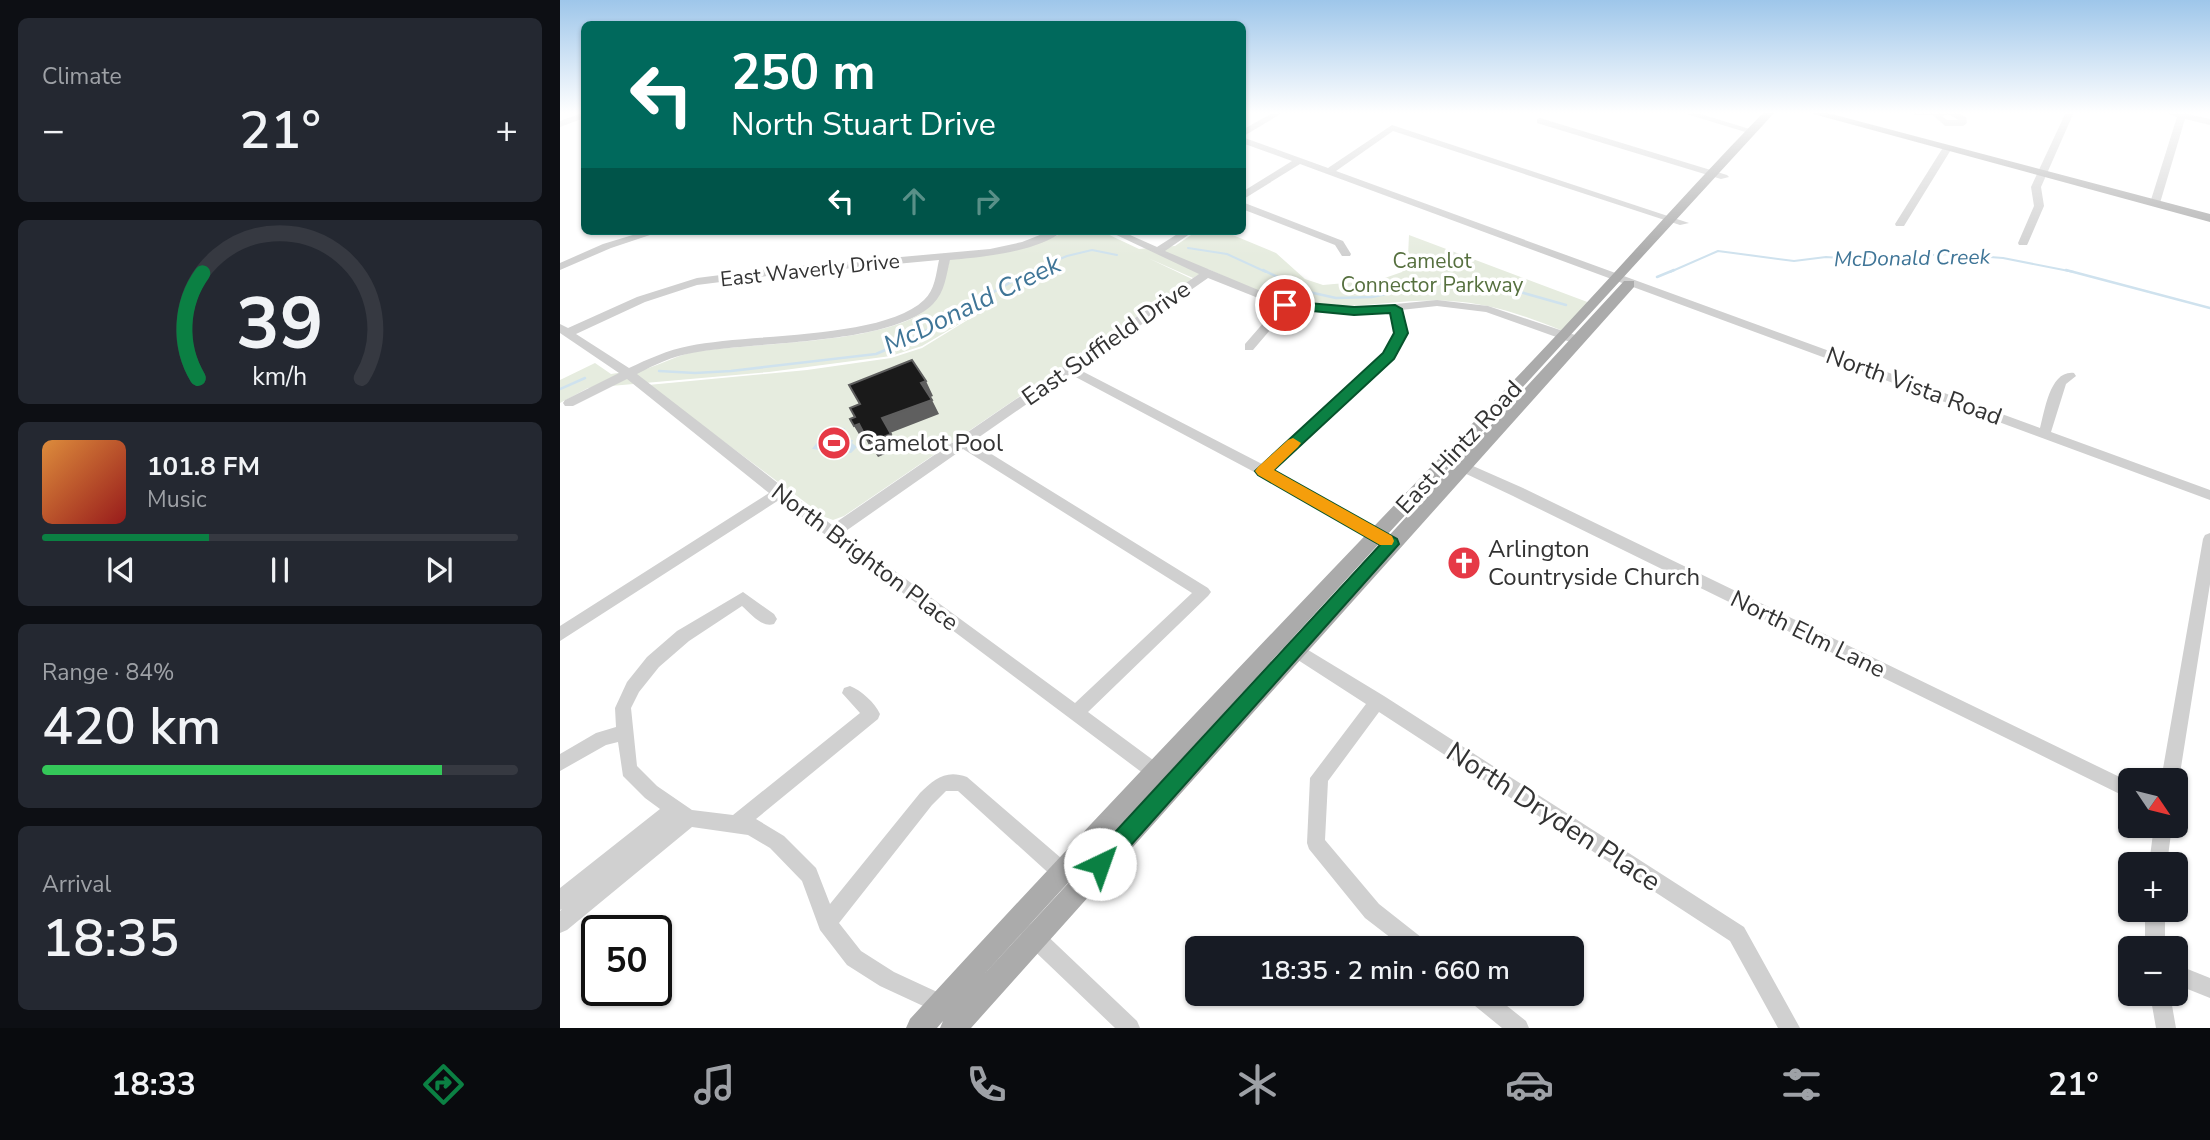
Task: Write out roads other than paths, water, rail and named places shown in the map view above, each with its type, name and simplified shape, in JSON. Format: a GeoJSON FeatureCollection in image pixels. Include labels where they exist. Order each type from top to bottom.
{"type":"FeatureCollection","features":[{"type":"Feature","properties":{"kind":"main road","name":"East Hintz Road"},"geometry":{"type":"LineString","coordinates":[[919,1028],[941,1004],[1025,930],[1678,221],[1730,160]]}},
{"type":"Feature","properties":{"kind":"main road","name":"East Hintz Road"},"geometry":{"type":"LineString","coordinates":[[1718,175],[1734,160]]}},
{"type":"Feature","properties":{"kind":"main road"},"geometry":{"type":"LineString","coordinates":[[1992,160],[2210,218]]}},
{"type":"Feature","properties":{"kind":"main road","name":"East Hintz Road"},"geometry":{"type":"LineString","coordinates":[[953,1028],[1025,930],[1061,871],[1164,778]]}},
{"type":"Feature","properties":{"kind":"street"},"geometry":{"type":"LineString","coordinates":[[1246,194],[1300,160]]}},
{"type":"Feature","properties":{"kind":"street","name":"North Vista Road"},"geometry":{"type":"LineString","coordinates":[[1300,160],[2210,495]]}},
{"type":"Feature","properties":{"kind":"street"},"geometry":{"type":"LineString","coordinates":[[1330,170],[1345,160]]}},
{"type":"Feature","properties":{"kind":"street"},"geometry":{"type":"LineString","coordinates":[[1490,160],[1678,221]]}},
{"type":"Feature","properties":{"kind":"street"},"geometry":{"type":"LineString","coordinates":[[1668,160],[1718,175]]}},
{"type":"Feature","properties":{"kind":"street"},"geometry":{"type":"LineString","coordinates":[[1900,224],[1940,160]]}},
{"type":"Feature","properties":{"kind":"street"},"geometry":{"type":"LineString","coordinates":[[2022,243],[2039,206],[2036,187],[2048,160]]}},
{"type":"Feature","properties":{"kind":"street"},"geometry":{"type":"LineString","coordinates":[[2155,203],[2168,160]]}},
{"type":"Feature","properties":{"kind":"street"},"geometry":{"type":"LineString","coordinates":[[1246,207],[1339,243],[1346,254]]}},
{"type":"Feature","properties":{"kind":"street"},"geometry":{"type":"LineString","coordinates":[[560,267],[607,246],[644,235]]}},
{"type":"Feature","properties":{"kind":"street","name":"East Waverly Drive"},"geometry":{"type":"LineString","coordinates":[[564,330],[673,286],[715,278],[945,257],[1020,246],[1048,235]]}},
{"type":"Feature","properties":{"kind":"street"},"geometry":{"type":"LineString","coordinates":[[1121,235],[1207,274],[1285,305],[1354,311],[1437,303],[1488,309],[1570,338]]}},
{"type":"Feature","properties":{"kind":"street","name":"East Suffield Drive"},"geometry":{"type":"LineString","coordinates":[[1157,252],[1183,235]]}},
{"type":"Feature","properties":{"kind":"street"},"geometry":{"type":"LineString","coordinates":[[569,403],[655,360],[690,349],[861,331],[887,323],[914,312],[935,295],[945,257]]}},
{"type":"Feature","properties":{"kind":"street","name":"East Suffield Drive"},"geometry":{"type":"LineString","coordinates":[[833,532],[1207,274]]}},
{"type":"Feature","properties":{"kind":"street"},"geometry":{"type":"LineString","coordinates":[[1249,347],[1285,305]]}},
{"type":"Feature","properties":{"kind":"street"},"geometry":{"type":"LineString","coordinates":[[1263,471],[1389,356],[1401,333],[1395,309]]}},
{"type":"Feature","properties":{"kind":"street","name":"North Brighton Place"},"geometry":{"type":"LineString","coordinates":[[564,330],[629,374],[779,493],[1164,778]]}},
{"type":"Feature","properties":{"kind":"street"},"geometry":{"type":"LineString","coordinates":[[1069,369],[1263,471],[1384,540]]}},
{"type":"Feature","properties":{"kind":"street"},"geometry":{"type":"LineString","coordinates":[[2044,434],[2061,382],[2070,376]]}},
{"type":"Feature","properties":{"kind":"street"},"geometry":{"type":"LineString","coordinates":[[962,443],[1203,592],[1076,713]]}},
{"type":"Feature","properties":{"kind":"street","name":"North Elm Lane"},"geometry":{"type":"LineString","coordinates":[[1455,464],[2118,785]]}},
{"type":"Feature","properties":{"kind":"street"},"geometry":{"type":"LineString","coordinates":[[560,634],[779,493]]}},
{"type":"Feature","properties":{"kind":"street"},"geometry":{"type":"LineString","coordinates":[[2172,768],[2210,539]]}},
{"type":"Feature","properties":{"kind":"street"},"geometry":{"type":"LineString","coordinates":[[769,620],[743,598],[683,636],[653,662],[633,687],[623,708],[629,770],[651,792],[682,813],[751,826],[778,842],[809,875],[827,923],[854,958],[887,979],[941,1004]]}},
{"type":"Feature","properties":{"kind":"street","name":"North Dryden Place"},"geometry":{"type":"LineString","coordinates":[[1288,645],[1737,934],[1790,1028]]}},
{"type":"Feature","properties":{"kind":"street"},"geometry":{"type":"LineString","coordinates":[[736,824],[872,714],[850,693]]}},
{"type":"Feature","properties":{"kind":"street"},"geometry":{"type":"LineString","coordinates":[[1378,702],[1318,778],[1316,843],[1372,911],[1404,936]]}},
{"type":"Feature","properties":{"kind":"street"},"geometry":{"type":"LineString","coordinates":[[560,763],[603,738],[625,732]]}},
{"type":"Feature","properties":{"kind":"street"},"geometry":{"type":"LineString","coordinates":[[827,923],[926,799],[942,783],[961,783],[1061,871]]}},
{"type":"Feature","properties":{"kind":"street"},"geometry":{"type":"LineString","coordinates":[[560,900],[682,813]]}},
{"type":"Feature","properties":{"kind":"street"},"geometry":{"type":"LineString","coordinates":[[560,923],[682,813]]}},
{"type":"Feature","properties":{"kind":"street"},"geometry":{"type":"LineString","coordinates":[[1025,930],[1130,1028]]}},
{"type":"Feature","properties":{"kind":"street"},"geometry":{"type":"LineString","coordinates":[[2188,979],[2210,988]]}},
{"type":"Feature","properties":{"kind":"street"},"geometry":{"type":"LineString","coordinates":[[1491,1006],[1518,1028]]}},
{"type":"Feature","properties":{"kind":"street"},"geometry":{"type":"LineString","coordinates":[[2162,1006],[2166,1028]]}},
{"type":"Feature","properties":{"kind":"water"},"geometry":{"type":"Polygon","coordinates":[[[829,427],[845,428],[838,439],[853,440],[852,443],[857,447],[851,453],[812,449],[829,427]]]}},
{"type":"Feature","properties":{"kind":"waterway","name":"McDonald Creek"},"geometry":{"type":"LineString","coordinates":[[1188,248],[1227,254],[1266,272]]}},
{"type":"Feature","properties":{"kind":"waterway","name":"McDonald Creek"},"geometry":{"type":"LineString","coordinates":[[1029,272],[1067,256],[1092,250],[1117,255]]}},
{"type":"Feature","properties":{"kind":"waterway","name":"McDonald Creek"},"geometry":{"type":"LineString","coordinates":[[1670,272],[1718,251],[1794,261],[1826,257],[1853,259],[1951,254],[2003,258],[2072,272]]}},
{"type":"Feature","properties":{"kind":"waterway","name":"McDonald Creek"},"geometry":{"type":"LineString","coordinates":[[659,371],[731,371],[876,354],[911,339],[1032,270]]}},
{"type":"Feature","properties":{"kind":"waterway","name":"McDonald Creek"},"geometry":{"type":"LineString","coordinates":[[1263,270],[1309,292],[1336,298],[1372,297],[1430,284],[1475,283],[1499,286],[1566,305]]}},
{"type":"Feature","properties":{"kind":"waterway","name":"McDonald Creek"},"geometry":{"type":"LineString","coordinates":[[1657,277],[1674,270]]}},
{"type":"Feature","properties":{"kind":"waterway","name":"McDonald Creek"},"geometry":{"type":"LineString","coordinates":[[2066,270],[2072,272]]}},
{"type":"Feature","properties":{"kind":"waterway","name":"McDonald Creek"},"geometry":{"type":"LineString","coordinates":[[2072,272],[2210,308]]}},
{"type":"Feature","properties":{"kind":"waterway","name":"McDonald Creek"},"geometry":{"type":"LineString","coordinates":[[560,389],[585,378]]}},
{"type":"Feature","properties":{"kind":"place","name":"Camelot Pool"},"geometry":{"type":"Point","coordinates":[834,443]}},
{"type":"Feature","properties":{"kind":"place","name":"Arlington Countryside Church"},"geometry":{"type":"Point","coordinates":[1464,563]}},
{"type":"Feature","properties":{"kind":"park label","name":"Camelot Connector Parkway"},"geometry":{"type":"Point","coordinates":[1432,273]}}]}
